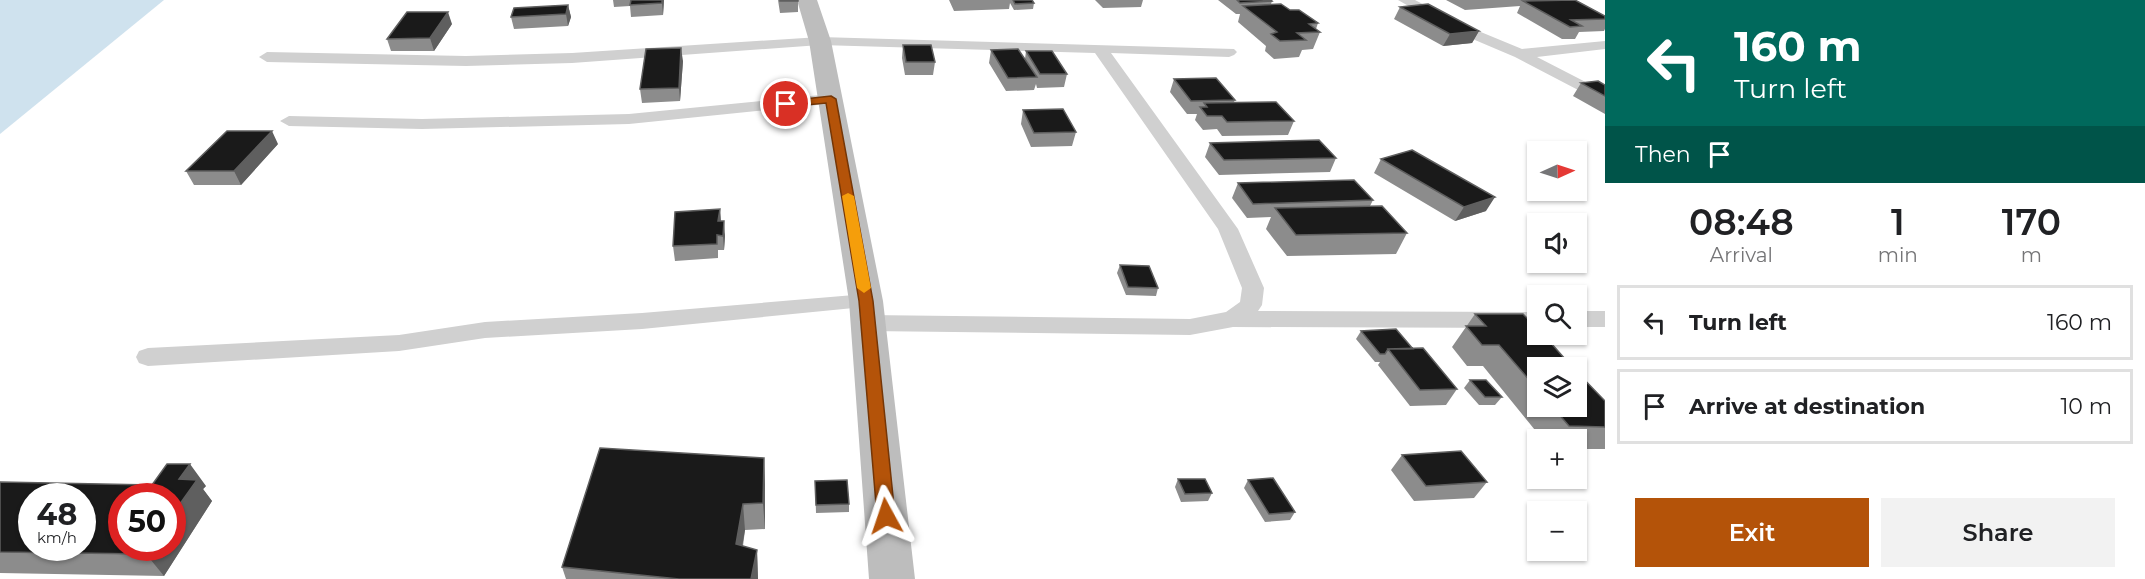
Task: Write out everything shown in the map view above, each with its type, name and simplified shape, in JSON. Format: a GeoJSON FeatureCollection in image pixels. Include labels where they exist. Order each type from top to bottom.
{"type":"FeatureCollection","features":[{"type":"Feature","properties":{"kind":"main road"},"geometry":{"type":"LineString","coordinates":[[807,0],[820,41],[867,312],[892,579]]}},
{"type":"Feature","properties":{"kind":"street"},"geometry":{"type":"LineString","coordinates":[[1405,0],[1454,26],[1520,54],[1605,99]]}},
{"type":"Feature","properties":{"kind":"street"},"geometry":{"type":"LineString","coordinates":[[267,57],[466,61],[572,58],[820,41],[1229,52]]}},
{"type":"Feature","properties":{"kind":"street"},"geometry":{"type":"LineString","coordinates":[[1520,54],[1605,45]]}},
{"type":"Feature","properties":{"kind":"street"},"geometry":{"type":"LineString","coordinates":[[1100,48],[1228,229],[1253,288],[1251,304],[1233,319]]}},
{"type":"Feature","properties":{"kind":"street"},"geometry":{"type":"LineString","coordinates":[[289,121],[422,124],[629,119],[831,99]]}},
{"type":"Feature","properties":{"kind":"street"},"geometry":{"type":"LineString","coordinates":[[148,357],[399,343],[485,330],[867,312],[1190,327],[1233,319],[1527,320]]}},
{"type":"Feature","properties":{"kind":"street"},"geometry":{"type":"LineString","coordinates":[[1587,319],[1605,319]]}},
{"type":"Feature","properties":{"kind":"water"},"geometry":{"type":"Polygon","coordinates":[[[0,0],[164,0],[0,134],[0,0]]]}},
{"type":"Feature","properties":{"kind":"building"},"geometry":{"type":"Polygon","coordinates":[[[631,0],[662,0],[662,3],[630,5],[631,0]]]}},
{"type":"Feature","properties":{"kind":"building"},"geometry":{"type":"Polygon","coordinates":[[[1013,0],[1032,0],[1034,3],[1015,4],[1013,0]]]}},
{"type":"Feature","properties":{"kind":"building"},"geometry":{"type":"Polygon","coordinates":[[[1237,0],[1271,0],[1272,1],[1240,3],[1237,0]]]}},
{"type":"Feature","properties":{"kind":"building"},"geometry":{"type":"Polygon","coordinates":[[[1575,0],[1605,16],[1605,19],[1571,20],[1582,26],[1570,27],[1523,1],[1575,0]]]}},
{"type":"Feature","properties":{"kind":"building"},"geometry":{"type":"Polygon","coordinates":[[[1281,4],[1290,10],[1299,10],[1318,23],[1309,24],[1320,32],[1297,33],[1306,40],[1280,41],[1271,34],[1277,32],[1243,6],[1281,4]]]}},
{"type":"Feature","properties":{"kind":"building"},"geometry":{"type":"Polygon","coordinates":[[[1428,4],[1479,31],[1450,34],[1400,7],[1428,4]]]}},
{"type":"Feature","properties":{"kind":"building"},"geometry":{"type":"Polygon","coordinates":[[[568,5],[566,14],[511,17],[514,8],[568,5]]]}},
{"type":"Feature","properties":{"kind":"building"},"geometry":{"type":"Polygon","coordinates":[[[407,12],[448,12],[430,38],[387,39],[407,12]]]}},
{"type":"Feature","properties":{"kind":"building"},"geometry":{"type":"Polygon","coordinates":[[[903,45],[931,45],[935,62],[906,62],[903,45]]]}},
{"type":"Feature","properties":{"kind":"building"},"geometry":{"type":"Polygon","coordinates":[[[681,48],[679,88],[640,89],[646,49],[681,48]]]}},
{"type":"Feature","properties":{"kind":"building"},"geometry":{"type":"Polygon","coordinates":[[[1018,49],[1037,77],[1008,78],[991,50],[1018,49]]]}},
{"type":"Feature","properties":{"kind":"building"},"geometry":{"type":"Polygon","coordinates":[[[1026,51],[1052,51],[1067,74],[1040,74],[1026,51]]]}},
{"type":"Feature","properties":{"kind":"building"},"geometry":{"type":"Polygon","coordinates":[[[1216,78],[1235,100],[1191,101],[1174,79],[1216,78]]]}},
{"type":"Feature","properties":{"kind":"building"},"geometry":{"type":"Polygon","coordinates":[[[1598,81],[1605,85],[1605,96],[1581,83],[1598,81]]]}},
{"type":"Feature","properties":{"kind":"building"},"geometry":{"type":"Polygon","coordinates":[[[1276,102],[1294,121],[1227,122],[1222,116],[1207,116],[1200,107],[1207,107],[1204,103],[1276,102]]]}},
{"type":"Feature","properties":{"kind":"building"},"geometry":{"type":"Polygon","coordinates":[[[1063,109],[1076,132],[1034,133],[1023,110],[1063,109]]]}},
{"type":"Feature","properties":{"kind":"building"},"geometry":{"type":"Polygon","coordinates":[[[227,131],[272,131],[234,171],[186,171],[227,131]]]}},
{"type":"Feature","properties":{"kind":"building"},"geometry":{"type":"Polygon","coordinates":[[[1319,140],[1336,158],[1224,160],[1210,143],[1319,140]]]}},
{"type":"Feature","properties":{"kind":"building"},"geometry":{"type":"Polygon","coordinates":[[[1412,150],[1495,197],[1464,207],[1381,159],[1412,150]]]}},
{"type":"Feature","properties":{"kind":"building"},"geometry":{"type":"Polygon","coordinates":[[[1354,180],[1373,200],[1253,204],[1238,183],[1354,180]]]}},
{"type":"Feature","properties":{"kind":"building"},"geometry":{"type":"Polygon","coordinates":[[[1382,206],[1407,233],[1296,235],[1275,208],[1382,206]]]}},
{"type":"Feature","properties":{"kind":"building"},"geometry":{"type":"Polygon","coordinates":[[[720,209],[718,221],[724,221],[723,236],[717,235],[717,244],[673,246],[675,212],[720,209]]]}},
{"type":"Feature","properties":{"kind":"building"},"geometry":{"type":"Polygon","coordinates":[[[1120,265],[1149,266],[1158,288],[1128,287],[1120,265]]]}},
{"type":"Feature","properties":{"kind":"building"},"geometry":{"type":"Polygon","coordinates":[[[1475,314],[1523,314],[1527,318],[1527,345],[1553,345],[1563,357],[1527,357],[1527,377],[1499,345],[1482,345],[1466,326],[1486,326],[1475,314]]]}},
{"type":"Feature","properties":{"kind":"building"},"geometry":{"type":"Polygon","coordinates":[[[1396,329],[1413,349],[1388,349],[1385,354],[1380,354],[1361,331],[1396,329]]]}},
{"type":"Feature","properties":{"kind":"building"},"geometry":{"type":"Polygon","coordinates":[[[1423,348],[1457,389],[1420,390],[1388,349],[1423,348]]]}},
{"type":"Feature","properties":{"kind":"building"},"geometry":{"type":"Polygon","coordinates":[[[1470,380],[1486,380],[1502,397],[1485,397],[1470,380]]]}},
{"type":"Feature","properties":{"kind":"building"},"geometry":{"type":"Polygon","coordinates":[[[1587,382],[1605,401],[1605,427],[1569,426],[1561,417],[1587,417],[1587,382]]]}},
{"type":"Feature","properties":{"kind":"building"},"geometry":{"type":"Polygon","coordinates":[[[600,448],[764,458],[763,503],[743,504],[736,544],[757,550],[751,579],[679,579],[562,567],[600,448]]]}},
{"type":"Feature","properties":{"kind":"building"},"geometry":{"type":"Polygon","coordinates":[[[1461,451],[1487,482],[1426,486],[1402,455],[1461,451]]]}},
{"type":"Feature","properties":{"kind":"building"},"geometry":{"type":"Polygon","coordinates":[[[167,464],[190,464],[179,479],[197,480],[186,495],[186,483],[153,483],[167,464]]]}},
{"type":"Feature","properties":{"kind":"building"},"geometry":{"type":"Polygon","coordinates":[[[1273,478],[1295,512],[1269,514],[1248,480],[1273,478]]]}},
{"type":"Feature","properties":{"kind":"building"},"geometry":{"type":"Polygon","coordinates":[[[1178,479],[1205,479],[1212,493],[1185,494],[1178,479]]]}},
{"type":"Feature","properties":{"kind":"building"},"geometry":{"type":"Polygon","coordinates":[[[847,480],[849,504],[816,505],[815,481],[847,480]]]}},
{"type":"Feature","properties":{"kind":"building"},"geometry":{"type":"Polygon","coordinates":[[[0,482],[51,483],[18,483],[18,552],[0,552],[0,482]]]}},
{"type":"Feature","properties":{"kind":"building"},"geometry":{"type":"Polygon","coordinates":[[[96,484],[108,484],[108,553],[96,553],[96,484]]]}},
{"type":"Feature","properties":{"kind":"slow traffic"},"geometry":{"type":"LineString","coordinates":[[848,196],[864,288]]}},
{"type":"Feature","properties":{"kind":"route"},"geometry":{"type":"LineString","coordinates":[[786,104],[831,99],[866,301],[886,516]]}}]}
